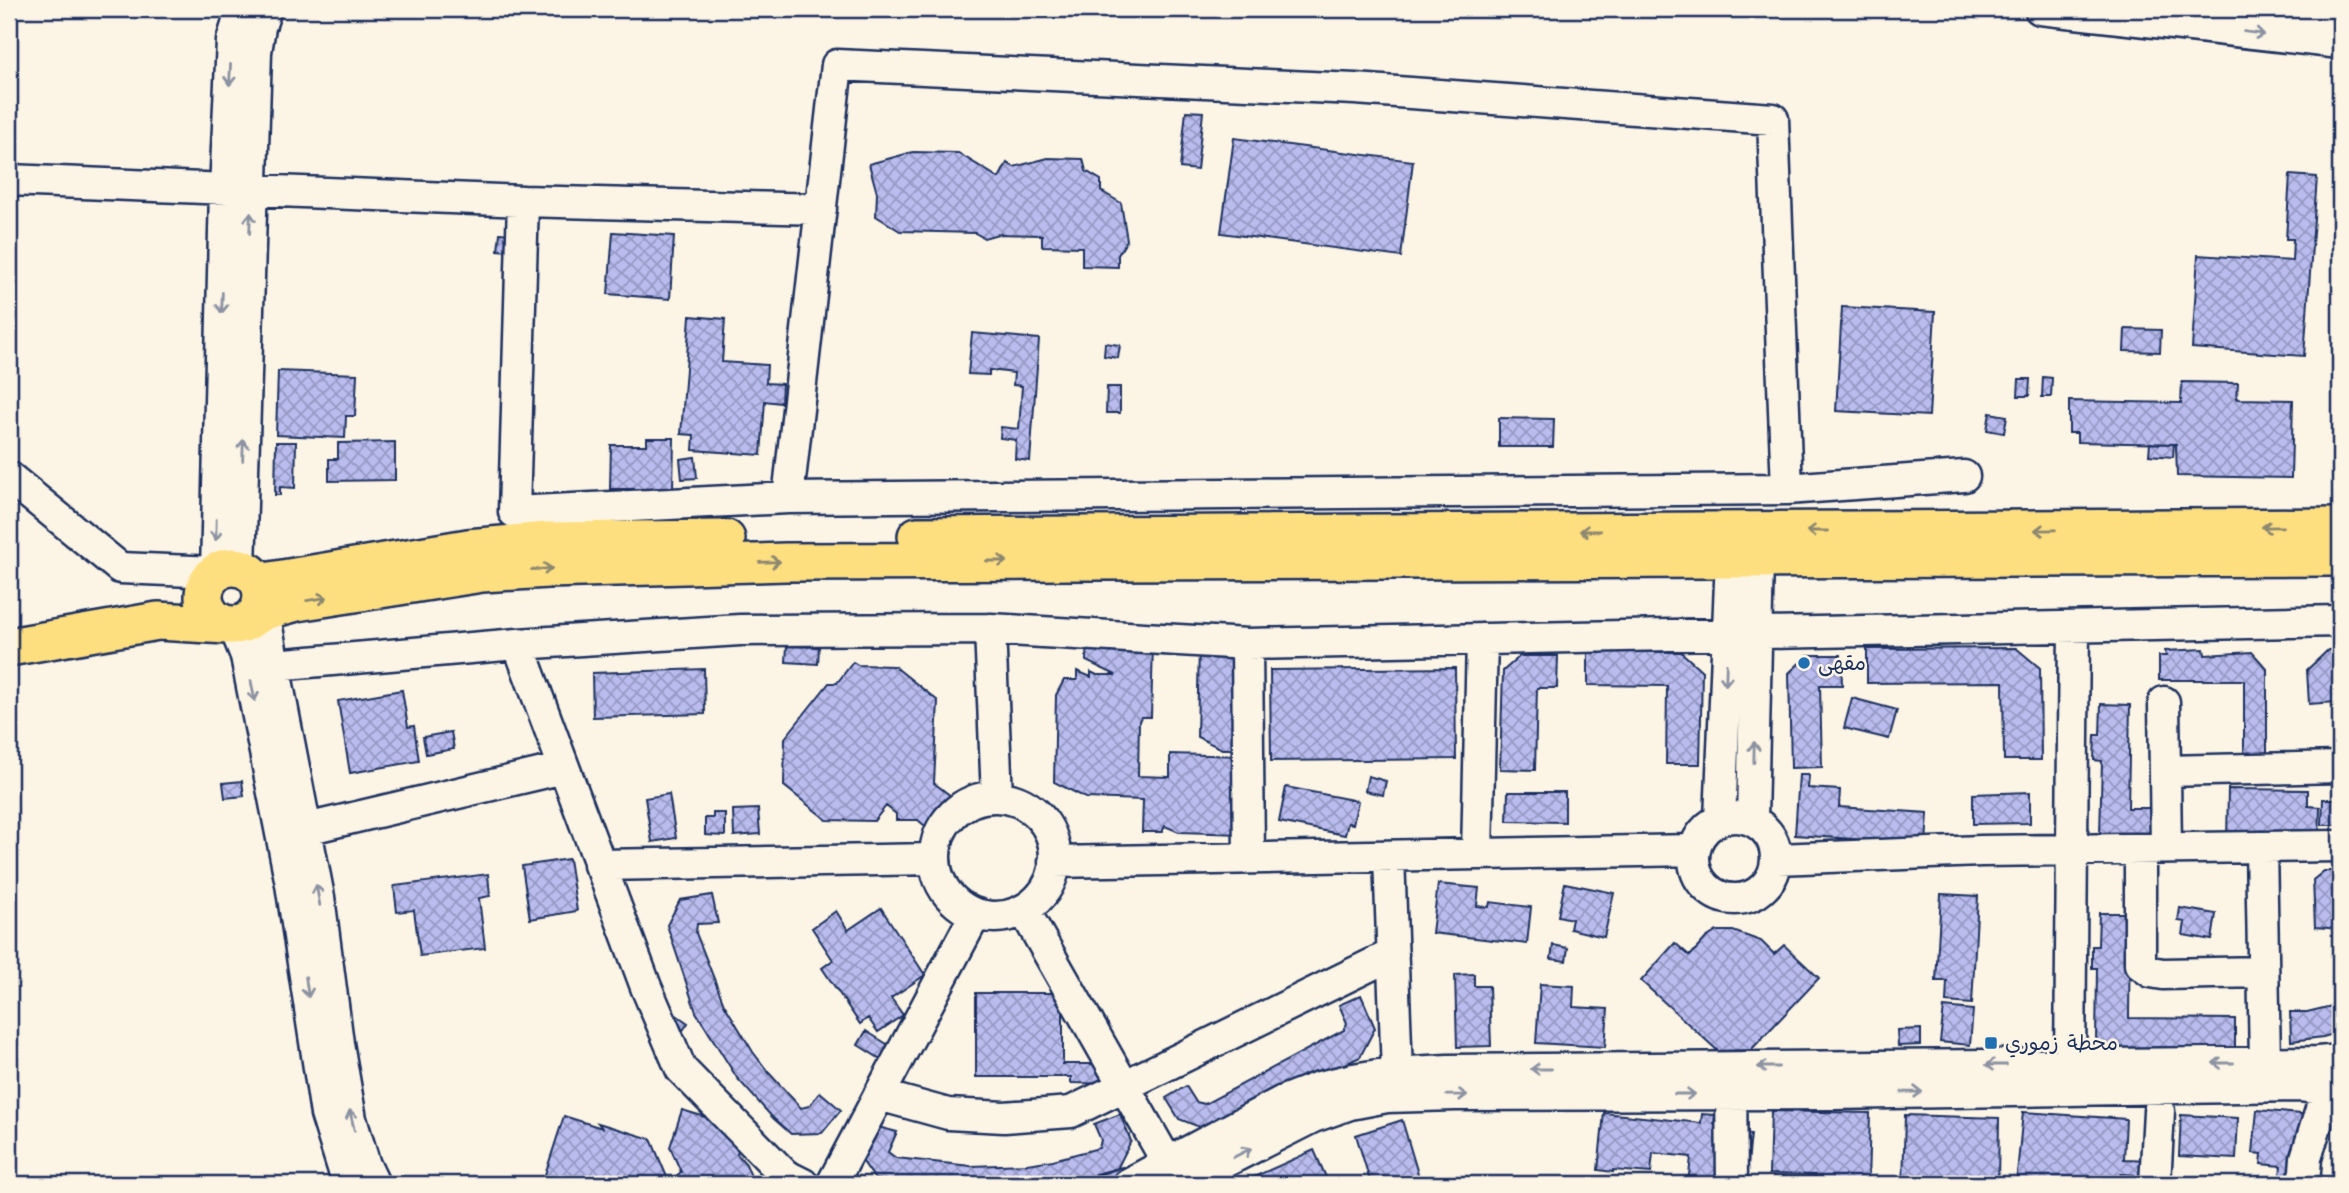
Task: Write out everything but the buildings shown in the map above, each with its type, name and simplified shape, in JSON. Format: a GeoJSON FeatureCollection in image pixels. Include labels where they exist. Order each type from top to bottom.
{"type":"FeatureCollection","features":[{"type":"Feature","properties":{"kind":"main road"},"geometry":{"type":"LineString","coordinates":[[9,647],[158,621],[240,598],[468,548],[545,541],[1126,533],[2340,527]]}},
{"type":"Feature","properties":{"kind":"main road"},"geometry":{"type":"LineString","coordinates":[[240,598],[297,602],[469,575],[548,569],[800,562],[2340,557]]}},
{"type":"Feature","properties":{"kind":"street"},"geometry":{"type":"LineString","coordinates":[[242,9],[232,41],[238,190],[240,598],[246,656],[291,884],[326,1114],[348,1184]]}},
{"type":"Feature","properties":{"kind":"street"},"geometry":{"type":"LineString","coordinates":[[238,190],[256,52],[266,9]]}},
{"type":"Feature","properties":{"kind":"street"},"geometry":{"type":"LineString","coordinates":[[2040,9],[2340,43]]}},
{"type":"Feature","properties":{"kind":"street"},"geometry":{"type":"LineString","coordinates":[[2249,9],[2340,19]]}},
{"type":"Feature","properties":{"kind":"street"},"geometry":{"type":"LineString","coordinates":[[788,498],[837,65],[1355,89],[1773,119],[1787,489]]}},
{"type":"Feature","properties":{"kind":"street"},"geometry":{"type":"LineString","coordinates":[[9,180],[523,201],[821,209]]}},
{"type":"Feature","properties":{"kind":"street"},"geometry":{"type":"LineString","coordinates":[[523,201],[514,512],[788,498],[1787,489],[1964,476]]}},
{"type":"Feature","properties":{"kind":"street"},"geometry":{"type":"LineString","coordinates":[[9,477],[120,568],[240,598],[274,665],[319,897],[351,1119],[365,1165],[374,1184]]}},
{"type":"Feature","properties":{"kind":"street"},"geometry":{"type":"LineString","coordinates":[[1720,820],[1742,634],[1745,558]]}},
{"type":"Feature","properties":{"kind":"street"},"geometry":{"type":"LineString","coordinates":[[274,665],[518,644],[740,630],[990,629],[1247,644],[2340,621]]}},
{"type":"Feature","properties":{"kind":"street"},"geometry":{"type":"LineString","coordinates":[[2070,1065],[2074,627]]}},
{"type":"Feature","properties":{"kind":"street"},"geometry":{"type":"LineString","coordinates":[[990,629],[997,797]]}},
{"type":"Feature","properties":{"kind":"street"},"geometry":{"type":"LineString","coordinates":[[1742,634],[1752,820]]}},
{"type":"Feature","properties":{"kind":"street"},"geometry":{"type":"LineString","coordinates":[[1477,854],[1482,639]]}},
{"type":"Feature","properties":{"kind":"street"},"geometry":{"type":"LineString","coordinates":[[518,644],[646,987],[681,1069],[785,1175],[803,1184]]}},
{"type":"Feature","properties":{"kind":"street"},"geometry":{"type":"LineString","coordinates":[[1247,644],[1249,858]]}},
{"type":"Feature","properties":{"kind":"street"},"geometry":{"type":"LineString","coordinates":[[2164,702],[2165,771],[2140,964],[2151,972],[2163,974],[2263,972]]}},
{"type":"Feature","properties":{"kind":"street"},"geometry":{"type":"LineString","coordinates":[[2165,771],[2340,767]]}},
{"type":"Feature","properties":{"kind":"street"},"geometry":{"type":"LineString","coordinates":[[306,830],[564,768]]}},
{"type":"Feature","properties":{"kind":"street"},"geometry":{"type":"LineString","coordinates":[[997,797],[1016,801],[1032,810],[1045,825],[1053,843],[1055,862],[1050,881],[1039,898],[1024,910],[1000,917],[975,915],[959,906],[946,893],[938,877],[934,859],[937,839],[946,822],[960,808],[977,800],[997,797]]}},
{"type":"Feature","properties":{"kind":"street"},"geometry":{"type":"LineString","coordinates":[[1730,817],[1752,820],[1770,836],[1777,859],[1774,872],[1768,884],[1757,894],[1745,899],[1731,900],[1717,896],[1706,888],[1698,877],[1694,864],[1700,837],[1708,827],[1720,820],[1730,817]]}},
{"type":"Feature","properties":{"kind":"street"},"geometry":{"type":"LineString","coordinates":[[1777,859],[2072,850],[2340,846]]}},
{"type":"Feature","properties":{"kind":"street"},"geometry":{"type":"LineString","coordinates":[[2261,847],[2264,1063]]}},
{"type":"Feature","properties":{"kind":"street"},"geometry":{"type":"LineString","coordinates":[[1055,862],[1695,850]]}},
{"type":"Feature","properties":{"kind":"street"},"geometry":{"type":"LineString","coordinates":[[1390,856],[1397,1073]]}},
{"type":"Feature","properties":{"kind":"street"},"geometry":{"type":"LineString","coordinates":[[600,865],[934,859]]}},
{"type":"Feature","properties":{"kind":"street"},"geometry":{"type":"LineString","coordinates":[[1024,910],[1176,1178]]}},
{"type":"Feature","properties":{"kind":"street"},"geometry":{"type":"LineString","coordinates":[[832,1184],[975,915]]}},
{"type":"Feature","properties":{"kind":"street"},"geometry":{"type":"LineString","coordinates":[[879,1095],[948,1114],[1004,1117],[1071,1112],[1393,954]]}},
{"type":"Feature","properties":{"kind":"street"},"geometry":{"type":"LineString","coordinates":[[1128,1184],[1176,1178],[1314,1117],[1350,1104],[1387,1097],[2070,1065],[2340,1060]]}},
{"type":"Feature","properties":{"kind":"street"},"geometry":{"type":"LineString","coordinates":[[1176,1178],[1283,1101],[1319,1087],[1342,1082],[1397,1073],[1448,1070],[1731,1081],[2300,1086],[2334,1091],[2306,1158],[2304,1184]]}},
{"type":"Feature","properties":{"kind":"street"},"geometry":{"type":"LineString","coordinates":[[1731,1081],[1732,1184]]}},
{"type":"Feature","properties":{"kind":"street"},"geometry":{"type":"LineString","coordinates":[[2155,1184],[2159,1111]]}},
{"type":"Feature","properties":{"kind":"place","name":"مقهى"},"geometry":{"type":"Point","coordinates":[1804,663]}},
{"type":"Feature","properties":{"kind":"place","name":"محطة زموري"},"geometry":{"type":"Point","coordinates":[1991,1043]}}]}
